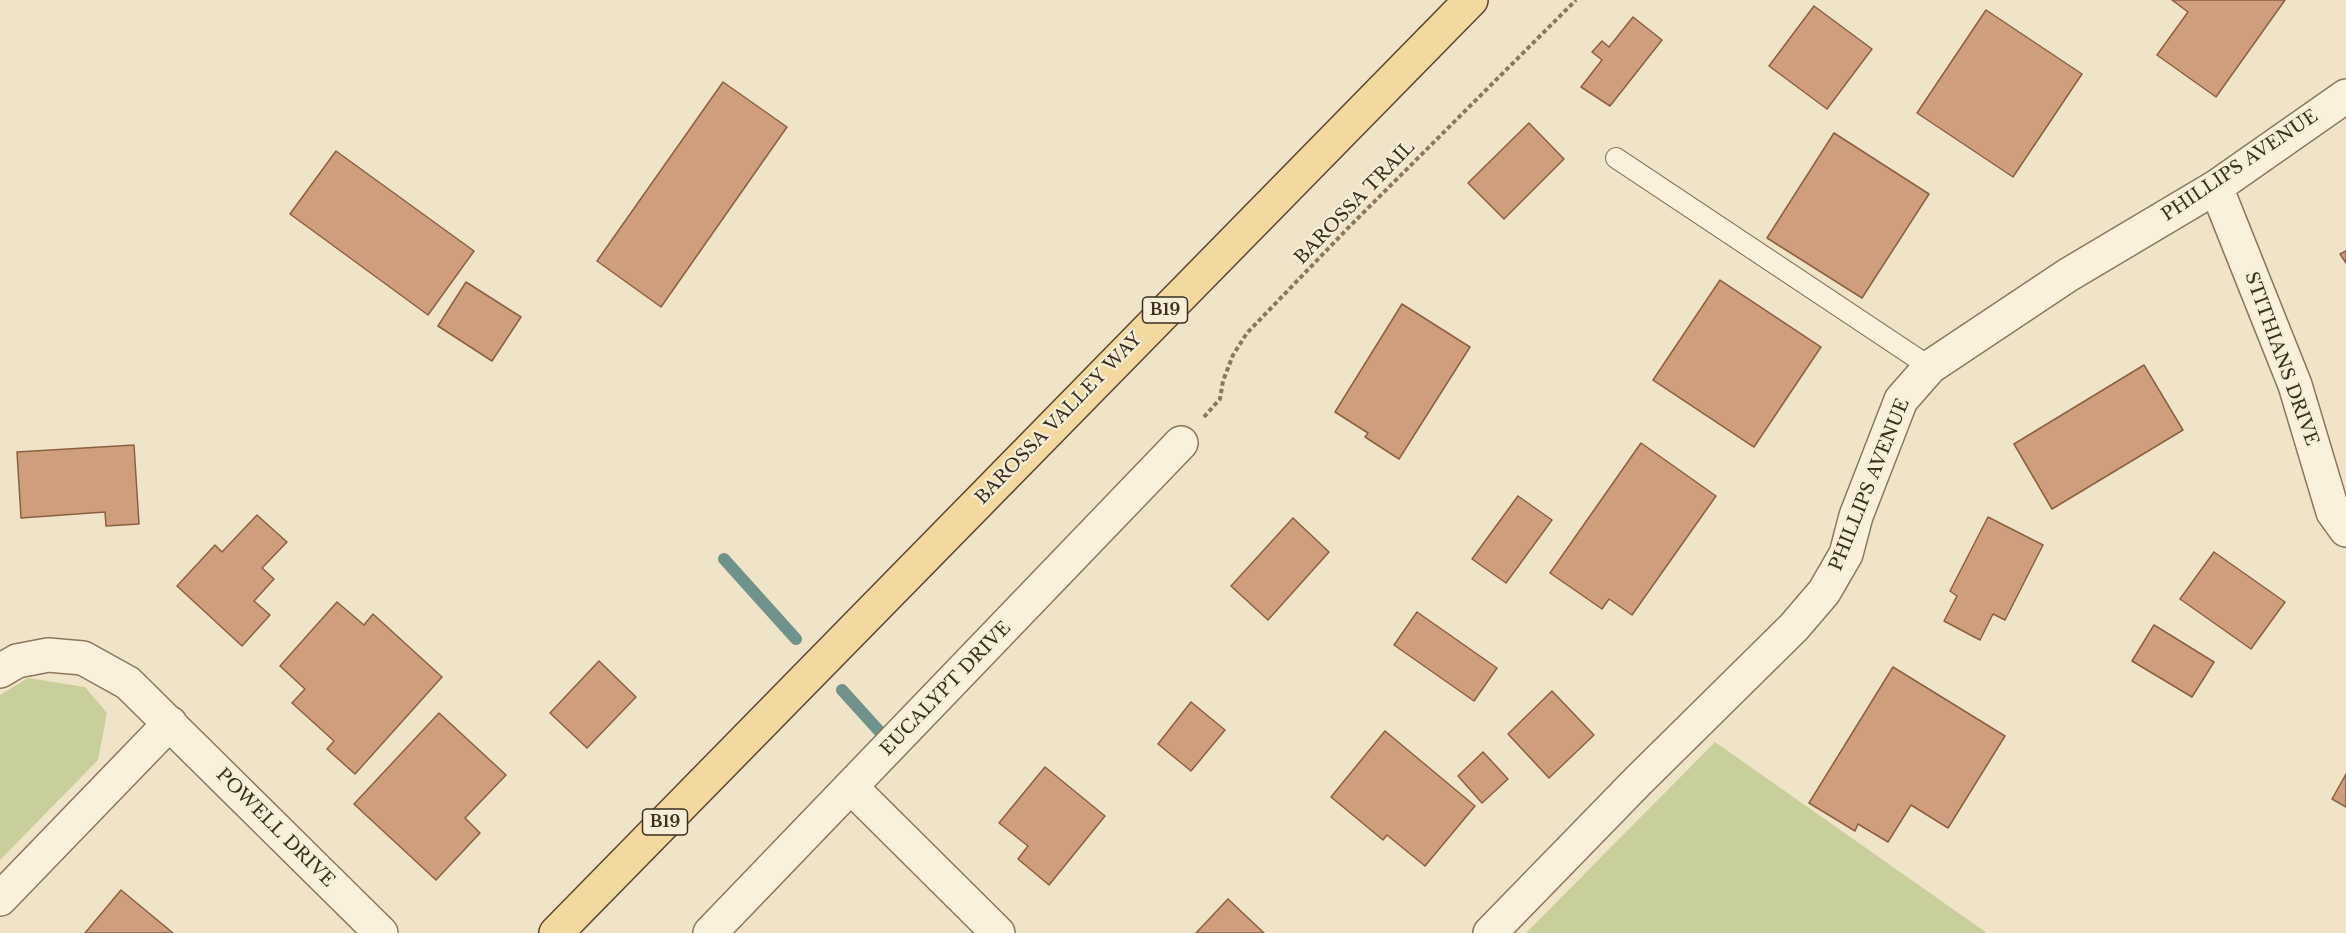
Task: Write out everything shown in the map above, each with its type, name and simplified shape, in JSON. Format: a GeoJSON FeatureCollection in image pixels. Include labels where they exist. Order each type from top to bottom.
{"type":"FeatureCollection","features":[{"type":"Feature","properties":{"kind":"main road","name":"BAROSSA VALLEY WAY"},"geometry":{"type":"LineString","coordinates":[[556,933],[1471,0]]}},
{"type":"Feature","properties":{"kind":"street","name":"PHILLIPS AVENUE"},"geometry":{"type":"LineString","coordinates":[[1490,933],[1638,781],[1794,627],[1824,592],[1846,554],[1856,516],[1901,400],[1930,367],[2068,275],[2216,187],[2346,96]]}},
{"type":"Feature","properties":{"kind":"street","name":"STITHIANS DRIVE"},"geometry":{"type":"LineString","coordinates":[[2216,187],[2295,385],[2333,512],[2346,530]]}},
{"type":"Feature","properties":{"kind":"street","name":"EUCALYPT DRIVE"},"geometry":{"type":"LineString","coordinates":[[710,933],[1181,444]]}},
{"type":"Feature","properties":{"kind":"street","name":"POWELL DRIVE"},"geometry":{"type":"LineString","coordinates":[[0,672],[17,661],[48,655],[83,658],[128,683],[381,933]]}},
{"type":"Feature","properties":{"kind":"street"},"geometry":{"type":"LineString","coordinates":[[0,899],[170,723]]}},
{"type":"Feature","properties":{"kind":"street"},"geometry":{"type":"LineString","coordinates":[[852,788],[998,933]]}},
{"type":"Feature","properties":{"kind":"lane"},"geometry":{"type":"LineString","coordinates":[[1616,159],[1930,367]]}},
{"type":"Feature","properties":{"kind":"path","name":"BAROSSA TRAIL"},"geometry":{"type":"LineString","coordinates":[[1181,444],[1220,399],[1223,381],[1233,355],[1247,333],[1576,0]]}},
{"type":"Feature","properties":{"kind":"green space"},"geometry":{"type":"Polygon","coordinates":[[[28,678],[85,687],[107,713],[98,760],[0,860],[0,695],[28,678]]]}},
{"type":"Feature","properties":{"kind":"green space"},"geometry":{"type":"Polygon","coordinates":[[[1715,742],[1987,933],[1526,933],[1715,742]]]}},
{"type":"Feature","properties":{"kind":"building"},"geometry":{"type":"Polygon","coordinates":[[[2172,0],[2285,0],[2216,97],[2157,55],[2188,12],[2172,0]]]}},
{"type":"Feature","properties":{"kind":"building"},"geometry":{"type":"Polygon","coordinates":[[[1814,6],[1872,49],[1827,109],[1769,66],[1814,6]]]}},
{"type":"Feature","properties":{"kind":"building"},"geometry":{"type":"Polygon","coordinates":[[[1986,10],[2082,74],[2013,177],[1917,113],[1986,10]]]}},
{"type":"Feature","properties":{"kind":"building"},"geometry":{"type":"Polygon","coordinates":[[[1633,17],[1662,40],[1610,106],[1581,87],[1602,60],[1592,52],[1602,41],[1609,47],[1633,17]]]}},
{"type":"Feature","properties":{"kind":"building"},"geometry":{"type":"Polygon","coordinates":[[[723,82],[787,127],[661,307],[597,261],[723,82]]]}},
{"type":"Feature","properties":{"kind":"building"},"geometry":{"type":"Polygon","coordinates":[[[1529,123],[1564,159],[1504,219],[1468,183],[1529,123]]]}},
{"type":"Feature","properties":{"kind":"building"},"geometry":{"type":"Polygon","coordinates":[[[1834,133],[1929,194],[1862,298],[1767,238],[1834,133]]]}},
{"type":"Feature","properties":{"kind":"building"},"geometry":{"type":"Polygon","coordinates":[[[336,151],[474,251],[428,315],[290,214],[336,151]]]}},
{"type":"Feature","properties":{"kind":"building"},"geometry":{"type":"Polygon","coordinates":[[[2346,251],[2346,263],[2340,254],[2346,251]]]}},
{"type":"Feature","properties":{"kind":"building"},"geometry":{"type":"Polygon","coordinates":[[[1720,280],[1821,347],[1754,447],[1653,380],[1720,280]]]}},
{"type":"Feature","properties":{"kind":"building"},"geometry":{"type":"Polygon","coordinates":[[[466,282],[521,317],[492,361],[438,326],[466,282]]]}},
{"type":"Feature","properties":{"kind":"building"},"geometry":{"type":"Polygon","coordinates":[[[1402,304],[1470,347],[1399,459],[1365,437],[1368,433],[1335,412],[1402,304]]]}},
{"type":"Feature","properties":{"kind":"building"},"geometry":{"type":"Polygon","coordinates":[[[2144,365],[2183,430],[2052,509],[2014,444],[2144,365]]]}},
{"type":"Feature","properties":{"kind":"building"},"geometry":{"type":"Polygon","coordinates":[[[1641,443],[1716,496],[1632,615],[1609,599],[1602,609],[1550,573],[1641,443]]]}},
{"type":"Feature","properties":{"kind":"building"},"geometry":{"type":"Polygon","coordinates":[[[134,445],[139,524],[106,526],[105,512],[21,518],[17,452],[134,445]]]}},
{"type":"Feature","properties":{"kind":"building"},"geometry":{"type":"Polygon","coordinates":[[[1518,496],[1552,520],[1506,583],[1472,559],[1518,496]]]}},
{"type":"Feature","properties":{"kind":"building"},"geometry":{"type":"Polygon","coordinates":[[[257,515],[287,542],[262,568],[274,579],[254,601],[270,615],[242,646],[177,586],[215,545],[222,552],[257,515]]]}},
{"type":"Feature","properties":{"kind":"building"},"geometry":{"type":"Polygon","coordinates":[[[1988,517],[2043,545],[2005,620],[1993,614],[1980,640],[1944,621],[1957,596],[1950,591],[1988,517]]]}},
{"type":"Feature","properties":{"kind":"building"},"geometry":{"type":"Polygon","coordinates":[[[1293,518],[1329,552],[1268,620],[1231,586],[1293,518]]]}},
{"type":"Feature","properties":{"kind":"building"},"geometry":{"type":"Polygon","coordinates":[[[2214,552],[2285,602],[2251,649],[2180,599],[2214,552]]]}},
{"type":"Feature","properties":{"kind":"building"},"geometry":{"type":"Polygon","coordinates":[[[337,602],[364,625],[373,614],[442,677],[355,774],[327,749],[334,741],[292,703],[305,689],[280,666],[337,602]]]}},
{"type":"Feature","properties":{"kind":"building"},"geometry":{"type":"Polygon","coordinates":[[[1417,612],[1497,668],[1474,701],[1394,645],[1417,612]]]}},
{"type":"Feature","properties":{"kind":"building"},"geometry":{"type":"Polygon","coordinates":[[[2154,625],[2214,662],[2192,697],[2132,661],[2154,625]]]}},
{"type":"Feature","properties":{"kind":"building"},"geometry":{"type":"Polygon","coordinates":[[[599,661],[636,697],[587,748],[550,713],[599,661]]]}},
{"type":"Feature","properties":{"kind":"building"},"geometry":{"type":"Polygon","coordinates":[[[1893,667],[2005,736],[1948,828],[1911,805],[1888,842],[1858,824],[1855,831],[1809,803],[1893,667]]]}},
{"type":"Feature","properties":{"kind":"building"},"geometry":{"type":"Polygon","coordinates":[[[1552,691],[1594,735],[1549,778],[1508,734],[1552,691]]]}},
{"type":"Feature","properties":{"kind":"building"},"geometry":{"type":"Polygon","coordinates":[[[1191,702],[1225,730],[1191,771],[1158,744],[1191,702]]]}},
{"type":"Feature","properties":{"kind":"building"},"geometry":{"type":"Polygon","coordinates":[[[439,713],[506,775],[465,818],[480,833],[436,880],[354,804],[439,713]]]}},
{"type":"Feature","properties":{"kind":"building"},"geometry":{"type":"Polygon","coordinates":[[[1385,731],[1475,806],[1425,866],[1387,835],[1383,840],[1331,797],[1385,731]]]}},
{"type":"Feature","properties":{"kind":"building"},"geometry":{"type":"Polygon","coordinates":[[[1483,752],[1508,779],[1482,803],[1458,776],[1483,752]]]}},
{"type":"Feature","properties":{"kind":"building"},"geometry":{"type":"Polygon","coordinates":[[[1045,767],[1105,816],[1049,885],[1018,859],[1028,846],[999,823],[1045,767]]]}},
{"type":"Feature","properties":{"kind":"building"},"geometry":{"type":"Polygon","coordinates":[[[2346,774],[2346,807],[2332,799],[2346,774]]]}},
{"type":"Feature","properties":{"kind":"building"},"geometry":{"type":"Polygon","coordinates":[[[121,890],[173,933],[85,933],[121,890]]]}},
{"type":"Feature","properties":{"kind":"building"},"geometry":{"type":"Polygon","coordinates":[[[1228,899],[1264,933],[1196,933],[1228,899]]]}},
{"type":"Feature","properties":{"kind":"waterway"},"geometry":{"type":"LineString","coordinates":[[724,559],[796,639]]}},
{"type":"Feature","properties":{"kind":"waterway"},"geometry":{"type":"LineString","coordinates":[[842,690],[880,732]]}}]}
